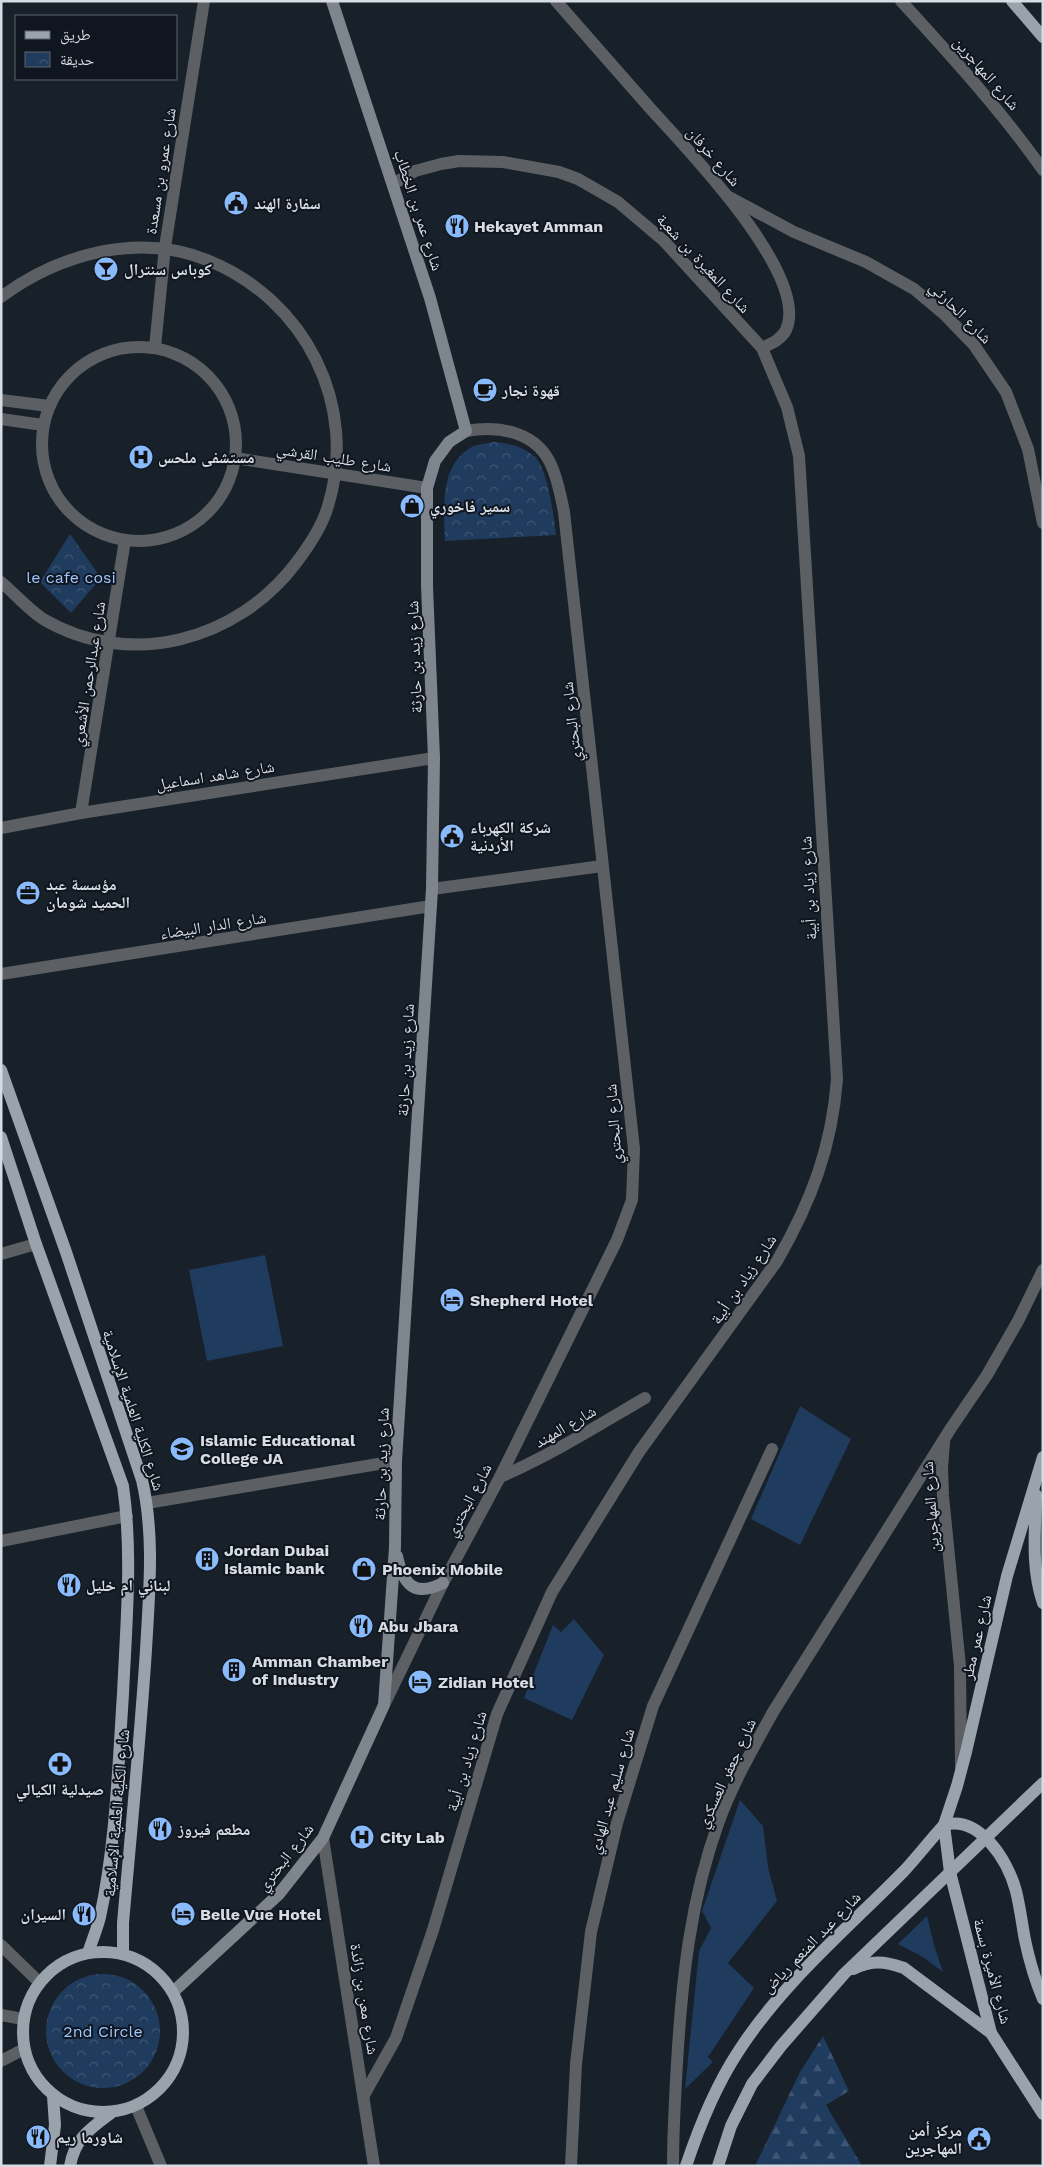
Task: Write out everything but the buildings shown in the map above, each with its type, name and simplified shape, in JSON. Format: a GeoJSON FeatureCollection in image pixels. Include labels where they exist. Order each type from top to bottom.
{"type":"FeatureCollection","features":[{"type":"Feature","properties":{"kind":"main road"},"geometry":{"type":"LineString","coordinates":[[1012,1],[1043,36]]}},
{"type":"Feature","properties":{"kind":"main road","name":"شارع الكلية العلمية الإسلامية"},"geometry":{"type":"LineString","coordinates":[[1,1070],[66,1252],[142,1480],[147,1503],[150,1564],[148,1607],[142,1711],[123,1923],[123,1954]]}},
{"type":"Feature","properties":{"kind":"main road","name":"شارع الكلية العلمية الإسلامية"},"geometry":{"type":"LineString","coordinates":[[1,1137],[36,1244],[123,1486],[127,1516],[128,1595],[118,1772],[109,1863],[100,1918],[88,1953]]}},
{"type":"Feature","properties":{"kind":"main road","name":"شارع عمر مطر"},"geometry":{"type":"LineString","coordinates":[[944,1825],[957,1786],[1007,1576],[1043,1457]]}},
{"type":"Feature","properties":{"kind":"main road"},"geometry":{"type":"LineString","coordinates":[[1038,1473],[1034,1541],[1037,1586],[1043,1603]]}},
{"type":"Feature","properties":{"kind":"main road"},"geometry":{"type":"LineString","coordinates":[[718,2166],[731,2126],[752,2084],[844,1974],[1043,1783]]}},
{"type":"Feature","properties":{"kind":"main road"},"geometry":{"type":"LineString","coordinates":[[944,1825],[956,1823],[963,1825],[985,1838],[1004,1863],[1011,1877],[1026,1942],[1043,1999]]}},
{"type":"Feature","properties":{"kind":"main road","name":"شارع الأميرة بسمة"},"geometry":{"type":"LineString","coordinates":[[944,1825],[950,1872],[992,2033],[1043,2114]]}},
{"type":"Feature","properties":{"kind":"main road","name":"شارع عبد المنعم رياض"},"geometry":{"type":"LineString","coordinates":[[686,2166],[699,2127],[737,2053],[768,2011],[803,1970],[904,1870],[944,1825]]}},
{"type":"Feature","properties":{"kind":"main road"},"geometry":{"type":"LineString","coordinates":[[70,2166],[72,2156],[81,2136],[111,2113],[136,2106],[152,2097],[175,2069],[181,2050],[182,2024],[180,2010],[173,1992],[160,1975],[148,1966],[123,1954],[105,1951],[88,1953],[61,1963],[39,1982],[29,2000],[23,2019],[24,2049],[30,2067],[40,2083],[53,2096],[71,2106],[84,2110],[111,2113]]}},
{"type":"Feature","properties":{"kind":"main road"},"geometry":{"type":"LineString","coordinates":[[844,1974],[864,1964],[876,1961],[896,1965],[926,1984],[992,2033]]}},
{"type":"Feature","properties":{"kind":"main road"},"geometry":{"type":"LineString","coordinates":[[50,2166],[55,2125],[53,2096]]}},
{"type":"Feature","properties":{"kind":"street","name":"شارع عمرو بن مسعدة"},"geometry":{"type":"LineString","coordinates":[[155,347],[165,247],[204,1]]}},
{"type":"Feature","properties":{"kind":"street","name":"شارع عمر بن الخطاب"},"geometry":{"type":"LineString","coordinates":[[332,1],[430,298],[466,431]]}},
{"type":"Feature","properties":{"kind":"street","name":"شارع خرفان"},"geometry":{"type":"LineString","coordinates":[[556,1],[729,197],[759,239],[772,261],[787,302],[786,329],[781,338],[762,348]]}},
{"type":"Feature","properties":{"kind":"street","name":"شارع المهاجرين"},"geometry":{"type":"LineString","coordinates":[[901,1],[970,76],[1015,130],[1043,170]]}},
{"type":"Feature","properties":{"kind":"street","name":"شارع المغيرة بن شعبة"},"geometry":{"type":"LineString","coordinates":[[393,184],[415,171],[459,161],[502,162],[559,172],[578,178],[618,202],[664,241],[762,348]]}},
{"type":"Feature","properties":{"kind":"street","name":"شارع الحارثي"},"geometry":{"type":"LineString","coordinates":[[729,197],[794,232],[866,262],[914,289],[945,315],[974,345],[1006,392],[1028,448],[1043,523]]}},
{"type":"Feature","properties":{"kind":"street"},"geometry":{"type":"LineString","coordinates":[[1,298],[49,268],[81,256],[116,249],[165,247],[192,254],[222,266],[246,281],[274,303],[298,328],[315,356],[328,389],[335,421],[336,473],[328,508],[312,542],[285,578],[252,606],[224,624],[187,638],[146,645],[110,642],[71,632],[42,618],[1,582]]}},
{"type":"Feature","properties":{"kind":"street"},"geometry":{"type":"LineString","coordinates":[[128,346],[155,347],[179,355],[201,368],[218,386],[230,409],[236,433],[235,458],[230,480],[220,499],[205,515],[188,528],[168,537],[146,541],[125,540],[104,534],[84,524],[68,510],[55,492],[46,472],[42,451],[43,425],[49,406],[60,387],[79,367],[102,353],[128,346]]}},
{"type":"Feature","properties":{"kind":"street","name":"شارع زياد بن أبية"},"geometry":{"type":"LineString","coordinates":[[364,2095],[396,2038],[433,1930],[497,1714],[552,1592],[638,1452],[777,1261],[802,1213],[824,1158],[835,1102],[836,1061],[798,456],[786,407],[762,348]]}},
{"type":"Feature","properties":{"kind":"street"},"geometry":{"type":"LineString","coordinates":[[1,400],[49,406]]}},
{"type":"Feature","properties":{"kind":"street"},"geometry":{"type":"LineString","coordinates":[[1,419],[43,425]]}},
{"type":"Feature","properties":{"kind":"street","name":"شارع البحتري"},"geometry":{"type":"LineString","coordinates":[[173,1992],[279,1894],[323,1838],[443,1583],[500,1477],[617,1240],[632,1200],[634,1149],[564,512],[559,488],[552,466],[542,451],[528,438],[508,430],[484,428],[466,431]]}},
{"type":"Feature","properties":{"kind":"street","name":"شارع زيد بن حارثة"},"geometry":{"type":"LineString","coordinates":[[384,1705],[395,1546],[396,1461],[432,889],[434,758],[427,586],[427,488],[435,461],[449,442],[466,431]]}},
{"type":"Feature","properties":{"kind":"street","name":"شارع طليب القرشي"},"geometry":{"type":"LineString","coordinates":[[235,458],[427,488]]}},
{"type":"Feature","properties":{"kind":"street","name":"شارع عبدالرحمن الأشعري"},"geometry":{"type":"LineString","coordinates":[[81,813],[125,540]]}},
{"type":"Feature","properties":{"kind":"street","name":"شارع شاهد اسماعيل"},"geometry":{"type":"LineString","coordinates":[[1,828],[81,813],[434,758]]}},
{"type":"Feature","properties":{"kind":"street"},"geometry":{"type":"LineString","coordinates":[[432,889],[602,866]]}},
{"type":"Feature","properties":{"kind":"street","name":"شارع الدار البيضاء"},"geometry":{"type":"LineString","coordinates":[[1,974],[431,906]]}},
{"type":"Feature","properties":{"kind":"street"},"geometry":{"type":"LineString","coordinates":[[1,1254],[36,1244]]}},
{"type":"Feature","properties":{"kind":"street","name":"شارع المهاجرين"},"geometry":{"type":"LineString","coordinates":[[961,1769],[960,1666],[943,1496],[944,1440],[1004,1347],[1043,1270]]}},
{"type":"Feature","properties":{"kind":"street","name":"شارع المهند"},"geometry":{"type":"LineString","coordinates":[[500,1477],[568,1444],[645,1398]]}},
{"type":"Feature","properties":{"kind":"street","name":"شارع جعفر العسكري"},"geometry":{"type":"LineString","coordinates":[[673,2166],[680,2009],[686,1948],[702,1876],[720,1819],[750,1754],[773,1712],[944,1440]]}},
{"type":"Feature","properties":{"kind":"street","name":"شارع سليم عبد الهادي"},"geometry":{"type":"LineString","coordinates":[[571,2166],[576,2064],[590,1932],[620,1813],[653,1706],[772,1449]]}},
{"type":"Feature","properties":{"kind":"street"},"geometry":{"type":"LineString","coordinates":[[147,1503],[396,1461]]}},
{"type":"Feature","properties":{"kind":"street"},"geometry":{"type":"LineString","coordinates":[[1,1541],[127,1516]]}},
{"type":"Feature","properties":{"kind":"street"},"geometry":{"type":"LineString","coordinates":[[395,1546],[400,1570],[408,1584],[419,1590],[426,1590],[443,1583]]}},
{"type":"Feature","properties":{"kind":"street","name":"شارع معن بن زائدة"},"geometry":{"type":"LineString","coordinates":[[323,1838],[374,2166]]}},
{"type":"Feature","properties":{"kind":"street"},"geometry":{"type":"LineString","coordinates":[[1,1945],[39,1982]]}},
{"type":"Feature","properties":{"kind":"street"},"geometry":{"type":"LineString","coordinates":[[1,2015],[23,2019]]}},
{"type":"Feature","properties":{"kind":"street"},"geometry":{"type":"LineString","coordinates":[[1,2061],[24,2049]]}},
{"type":"Feature","properties":{"kind":"street"},"geometry":{"type":"LineString","coordinates":[[136,2106],[161,2166]]}},
{"type":"Feature","properties":{"kind":"green space"},"geometry":{"type":"Polygon","coordinates":[[[493,442],[510,444],[520,448],[530,453],[540,463],[550,494],[556,535],[445,541],[444,503],[448,478],[453,466],[460,456],[470,448],[493,442]]]}},
{"type":"Feature","properties":{"kind":"green space","name":"le cafe cosi"},"geometry":{"type":"Polygon","coordinates":[[[70,534],[101,578],[71,613],[40,582],[70,534]]]}},
{"type":"Feature","properties":{"kind":"green space"},"geometry":{"type":"Polygon","coordinates":[[[265,1255],[283,1346],[207,1361],[189,1270],[265,1255]]]}},
{"type":"Feature","properties":{"kind":"green space"},"geometry":{"type":"Polygon","coordinates":[[[800,1406],[851,1439],[800,1545],[751,1519],[800,1406]]]}},
{"type":"Feature","properties":{"kind":"green space"},"geometry":{"type":"Polygon","coordinates":[[[574,1619],[604,1655],[572,1720],[524,1698],[553,1625],[561,1632],[574,1619]]]}},
{"type":"Feature","properties":{"kind":"green space"},"geometry":{"type":"Polygon","coordinates":[[[740,1800],[763,1826],[768,1867],[777,1901],[728,1963],[754,1988],[708,2057],[713,2062],[685,2089],[699,1951],[711,1928],[702,1911],[740,1800]]]}},
{"type":"Feature","properties":{"kind":"green space"},"geometry":{"type":"Polygon","coordinates":[[[927,1916],[943,1972],[923,1957],[898,1944],[927,1916]]]}},
{"type":"Feature","properties":{"kind":"green space","name":"2nd Circle"},"geometry":{"type":"Polygon","coordinates":[[[103,1974],[125,1978],[144,1990],[156,2009],[160,2031],[156,2053],[144,2072],[125,2084],[103,2088],[81,2084],[62,2072],[50,2053],[46,2031],[50,2009],[62,1990],[81,1978],[103,1974]]]}},
{"type":"Feature","properties":{"kind":"green space"},"geometry":{"type":"Polygon","coordinates":[[[823,2036],[849,2091],[826,2105],[862,2166],[755,2166],[800,2072],[823,2036]]]}},
{"type":"Feature","properties":{"kind":"place","name":"سفارة الهند"},"geometry":{"type":"Point","coordinates":[236,203]}},
{"type":"Feature","properties":{"kind":"place","name":"Hekayet Amman"},"geometry":{"type":"Point","coordinates":[457,226]}},
{"type":"Feature","properties":{"kind":"place","name":"كوباس سنترال"},"geometry":{"type":"Point","coordinates":[106,269]}},
{"type":"Feature","properties":{"kind":"place","name":"قهوة نجار"},"geometry":{"type":"Point","coordinates":[485,390]}},
{"type":"Feature","properties":{"kind":"place","name":"مستشفى ملحس"},"geometry":{"type":"Point","coordinates":[141,457]}},
{"type":"Feature","properties":{"kind":"place","name":"سمير فاخوري"},"geometry":{"type":"Point","coordinates":[412,506]}},
{"type":"Feature","properties":{"kind":"place","name":"شركة الكهرباء الأردنية"},"geometry":{"type":"Point","coordinates":[452,836]}},
{"type":"Feature","properties":{"kind":"place","name":"مؤسسة عبد الحميد شومان"},"geometry":{"type":"Point","coordinates":[28,893]}},
{"type":"Feature","properties":{"kind":"place","name":"Shepherd Hotel"},"geometry":{"type":"Point","coordinates":[452,1300]}},
{"type":"Feature","properties":{"kind":"place","name":"Islamic Educational College JA"},"geometry":{"type":"Point","coordinates":[182,1449]}},
{"type":"Feature","properties":{"kind":"place","name":"Jordan Dubai Islamic bank"},"geometry":{"type":"Point","coordinates":[207,1559]}},
{"type":"Feature","properties":{"kind":"place","name":"Phoenix Mobile"},"geometry":{"type":"Point","coordinates":[364,1569]}},
{"type":"Feature","properties":{"kind":"place","name":"لبناني ام خليل"},"geometry":{"type":"Point","coordinates":[69,1585]}},
{"type":"Feature","properties":{"kind":"place","name":"Abu Jbara"},"geometry":{"type":"Point","coordinates":[361,1626]}},
{"type":"Feature","properties":{"kind":"place","name":"Amman Chamber of Industry"},"geometry":{"type":"Point","coordinates":[234,1670]}},
{"type":"Feature","properties":{"kind":"place","name":"Zidian Hotel"},"geometry":{"type":"Point","coordinates":[420,1682]}},
{"type":"Feature","properties":{"kind":"place","name":"صيدلية الكيالي"},"geometry":{"type":"Point","coordinates":[60,1764]}},
{"type":"Feature","properties":{"kind":"place","name":"مطعم فيروز"},"geometry":{"type":"Point","coordinates":[160,1829]}},
{"type":"Feature","properties":{"kind":"place","name":"City Lab"},"geometry":{"type":"Point","coordinates":[362,1837]}},
{"type":"Feature","properties":{"kind":"place","name":"السيران"},"geometry":{"type":"Point","coordinates":[84,1914]}},
{"type":"Feature","properties":{"kind":"place","name":"Belle Vue Hotel"},"geometry":{"type":"Point","coordinates":[183,1914]}},
{"type":"Feature","properties":{"kind":"place","name":"شاورما ريم"},"geometry":{"type":"Point","coordinates":[38,2137]}},
{"type":"Feature","properties":{"kind":"place","name":"مركز أمن المهاجرين"},"geometry":{"type":"Point","coordinates":[979,2139]}}]}
